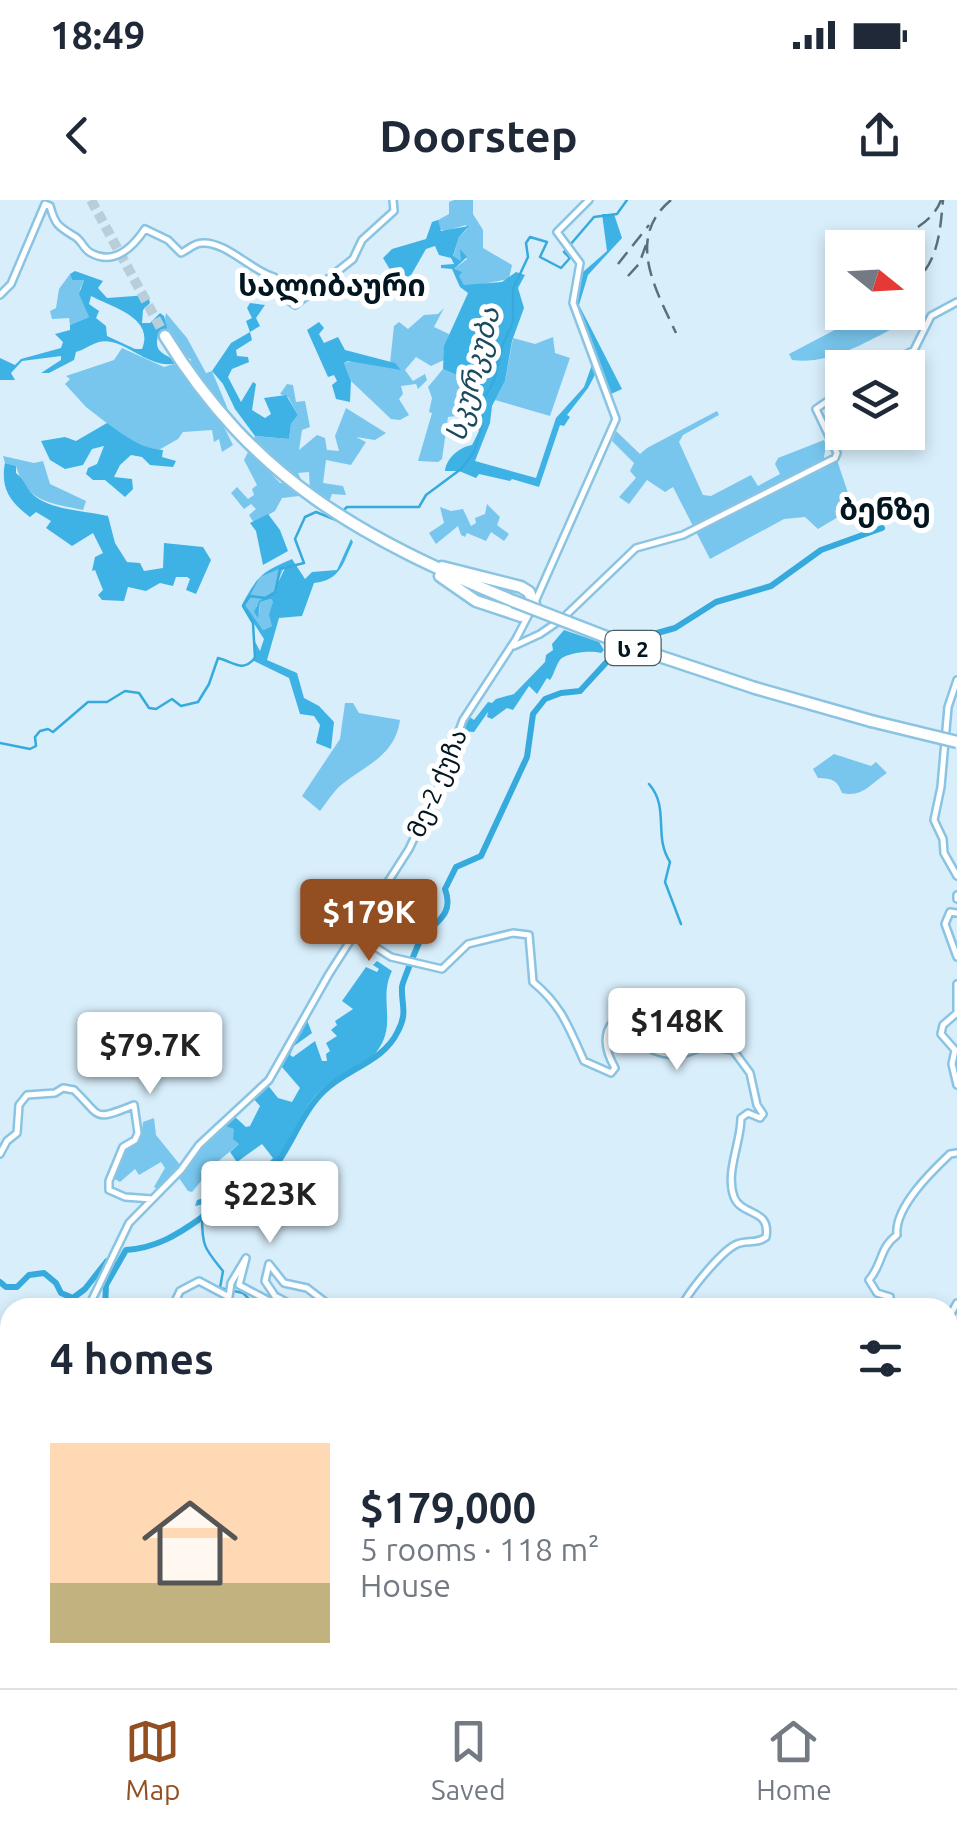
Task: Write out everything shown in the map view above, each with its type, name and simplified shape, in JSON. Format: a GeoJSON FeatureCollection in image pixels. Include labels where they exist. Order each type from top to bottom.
{"type":"FeatureCollection","features":[{"type":"Feature","properties":{"kind":"highway"},"geometry":{"type":"LineString","coordinates":[[165,336],[218,412],[250,447],[300,489],[403,554],[453,578],[476,601],[521,616],[533,606],[529,592],[521,587]]}},
{"type":"Feature","properties":{"kind":"highway"},"geometry":{"type":"LineString","coordinates":[[421,562],[453,578],[531,590],[542,585]]}},
{"type":"Feature","properties":{"kind":"highway","name":"ს 2"},"geometry":{"type":"LineString","coordinates":[[453,578],[632,648],[755,688],[957,742]]}},
{"type":"Feature","properties":{"kind":"highway"},"geometry":{"type":"LineString","coordinates":[[515,614],[520,618],[520,633]]}},
{"type":"Feature","properties":{"kind":"street"},"geometry":{"type":"LineString","coordinates":[[0,295],[11,284],[45,204],[50,206],[55,224],[76,236],[91,254],[119,256],[146,229],[168,240],[181,253],[199,243],[208,243],[244,258],[263,274],[274,277],[292,305],[353,259],[362,240],[394,211],[392,200]]}},
{"type":"Feature","properties":{"kind":"street","name":"მე-2 ქუჩა"},"geometry":{"type":"LineString","coordinates":[[93,1298],[130,1223],[200,1145],[268,1080],[408,849],[429,810],[463,720],[520,633],[533,606],[616,419],[573,303],[580,270],[578,257],[558,238],[559,227],[589,200]]}},
{"type":"Feature","properties":{"kind":"street"},"geometry":{"type":"LineString","coordinates":[[914,350],[931,316],[957,302]]}},
{"type":"Feature","properties":{"kind":"street"},"geometry":{"type":"LineString","coordinates":[[825,401],[818,405],[817,413],[825,430]]}},
{"type":"Feature","properties":{"kind":"street"},"geometry":{"type":"LineString","coordinates":[[511,647],[562,619],[629,553],[693,530],[837,456],[834,450]]}},
{"type":"Feature","properties":{"kind":"street"},"geometry":{"type":"LineString","coordinates":[[520,633],[526,642]]}},
{"type":"Feature","properties":{"kind":"street"},"geometry":{"type":"LineString","coordinates":[[957,680],[948,708],[934,820],[943,839],[945,856],[957,876]]}},
{"type":"Feature","properties":{"kind":"street"},"geometry":{"type":"LineString","coordinates":[[957,913],[950,912],[945,924],[957,957]]}},
{"type":"Feature","properties":{"kind":"street"},"geometry":{"type":"LineString","coordinates":[[355,934],[401,960],[442,969],[474,941],[512,933],[529,936],[533,982],[549,994],[573,1032],[584,1061],[611,1074],[615,1068],[606,1052],[608,1030],[613,1022],[630,1021],[659,1031],[664,1040],[653,1050],[671,1055],[689,1054],[726,1038],[722,1048],[733,1050],[750,1073],[757,1104],[764,1114],[762,1118],[748,1113],[741,1118],[732,1170],[734,1196],[743,1208],[762,1217],[768,1226],[766,1237],[759,1242],[732,1247],[704,1273],[688,1298]]}},
{"type":"Feature","properties":{"kind":"street"},"geometry":{"type":"LineString","coordinates":[[957,984],[957,1013],[943,1025],[941,1034],[955,1050],[952,1064],[957,1085]]}},
{"type":"Feature","properties":{"kind":"street"},"geometry":{"type":"LineString","coordinates":[[0,1154],[16,1133],[19,1105],[27,1095],[55,1093],[62,1088],[74,1090],[99,1115],[134,1105],[138,1133],[124,1147],[109,1190],[126,1197],[152,1199]]}},
{"type":"Feature","properties":{"kind":"street"},"geometry":{"type":"LineString","coordinates":[[890,1298],[877,1293],[868,1280],[877,1270],[885,1244],[896,1235],[902,1211],[918,1185],[957,1152]]}},
{"type":"Feature","properties":{"kind":"street"},"geometry":{"type":"LineString","coordinates":[[177,1298],[180,1291],[198,1281],[226,1297],[246,1258],[239,1285],[264,1298]]}},
{"type":"Feature","properties":{"kind":"street"},"geometry":{"type":"LineString","coordinates":[[278,1298],[265,1282],[269,1264],[284,1284],[307,1288],[320,1298]]}},
{"type":"Feature","properties":{"kind":"shaded area"},"geometry":{"type":"Polygon","coordinates":[[[473,200],[473,214],[483,230],[483,248],[512,265],[509,279],[464,285],[454,269],[467,259],[461,251],[461,261],[453,257],[466,225],[446,231],[438,229],[438,220],[449,214],[449,202],[473,200]]]}},
{"type":"Feature","properties":{"kind":"shaded area"},"geometry":{"type":"Polygon","coordinates":[[[602,214],[614,214],[622,238],[588,275],[579,305],[622,389],[611,394],[572,297],[580,270],[583,272],[607,251],[602,214]]]}},
{"type":"Feature","properties":{"kind":"shaded area"},"geometry":{"type":"Polygon","coordinates":[[[438,220],[441,231],[469,226],[459,237],[453,256],[461,261],[460,249],[467,257],[454,269],[462,272],[459,276],[464,285],[502,282],[516,272],[525,275],[518,288],[524,308],[512,341],[505,381],[492,406],[490,423],[475,461],[536,478],[556,418],[584,387],[593,362],[597,371],[567,415],[570,417],[564,426],[560,425],[539,487],[512,479],[479,474],[476,478],[459,471],[445,471],[451,458],[472,445],[479,431],[471,409],[475,382],[443,369],[444,346],[468,293],[460,287],[452,269],[441,268],[454,264],[451,258],[439,255],[435,246],[426,249],[410,277],[392,273],[383,258],[392,249],[426,239],[432,222],[438,220]]]}},
{"type":"Feature","properties":{"kind":"shaded area"},"geometry":{"type":"Polygon","coordinates":[[[75,271],[103,281],[98,288],[107,298],[148,295],[150,303],[143,310],[142,323],[150,323],[160,313],[164,316],[168,331],[158,336],[157,346],[177,363],[156,362],[118,344],[99,342],[76,352],[74,360],[49,373],[41,373],[61,360],[61,356],[22,361],[11,373],[15,380],[0,380],[0,358],[15,365],[21,359],[61,348],[63,342],[55,334],[70,330],[70,325],[89,317],[79,294],[84,280],[72,280],[70,274],[75,271]],[[91,296],[89,304],[99,311],[96,318],[106,326],[107,336],[142,349],[144,338],[137,322],[91,296]]]}},
{"type":"Feature","properties":{"kind":"shaded area"},"geometry":{"type":"Polygon","coordinates":[[[70,274],[72,280],[84,280],[80,289],[89,317],[70,325],[69,318],[52,319],[50,311],[56,308],[59,289],[70,274]]]}},
{"type":"Feature","properties":{"kind":"shaded area"},"geometry":{"type":"Polygon","coordinates":[[[250,303],[265,305],[256,318],[260,326],[250,332],[246,321],[252,318],[247,308],[250,303]]]}},
{"type":"Feature","properties":{"kind":"shaded area"},"geometry":{"type":"Polygon","coordinates":[[[444,308],[434,327],[449,334],[444,360],[431,366],[416,357],[405,370],[413,381],[425,374],[427,380],[418,389],[416,384],[401,386],[403,394],[399,399],[409,415],[391,419],[351,381],[344,363],[355,360],[400,369],[390,363],[394,326],[399,322],[408,329],[424,315],[438,314],[444,308]]]}},
{"type":"Feature","properties":{"kind":"shaded area"},"geometry":{"type":"Polygon","coordinates":[[[166,313],[187,338],[206,373],[212,371],[236,429],[189,369],[191,359],[186,358],[169,331],[166,313]]]}},
{"type":"Feature","properties":{"kind":"shaded area"},"geometry":{"type":"Polygon","coordinates":[[[319,322],[324,328],[319,334],[324,343],[338,337],[345,350],[395,363],[401,370],[348,361],[344,363],[351,381],[350,402],[336,399],[332,385],[337,381],[334,375],[328,377],[307,330],[319,322]]]}},
{"type":"Feature","properties":{"kind":"shaded area"},"geometry":{"type":"Polygon","coordinates":[[[835,330],[890,330],[848,350],[825,350],[825,358],[818,360],[792,360],[789,354],[835,330]]]}},
{"type":"Feature","properties":{"kind":"shaded area"},"geometry":{"type":"Polygon","coordinates":[[[250,332],[252,340],[236,350],[237,356],[248,357],[249,362],[232,369],[228,377],[241,402],[253,382],[256,384],[252,410],[265,418],[271,414],[264,398],[286,395],[298,415],[291,424],[289,439],[255,436],[212,371],[231,343],[250,332]]]}},
{"type":"Feature","properties":{"kind":"shaded area"},"geometry":{"type":"Polygon","coordinates":[[[553,337],[555,353],[570,358],[550,416],[495,400],[505,381],[513,338],[535,344],[553,337]]]}},
{"type":"Feature","properties":{"kind":"shaded area"},"geometry":{"type":"Polygon","coordinates":[[[122,348],[164,367],[177,363],[221,421],[233,445],[222,452],[219,439],[214,442],[212,430],[183,432],[157,451],[126,438],[86,407],[65,384],[70,379],[66,376],[114,360],[122,348]]]}},
{"type":"Feature","properties":{"kind":"shaded area"},"geometry":{"type":"Polygon","coordinates":[[[443,369],[472,378],[477,387],[471,403],[460,400],[456,416],[448,417],[442,459],[418,461],[432,413],[428,387],[443,369]]]}},
{"type":"Feature","properties":{"kind":"shaded area"},"geometry":{"type":"Polygon","coordinates":[[[287,384],[293,385],[296,402],[305,401],[310,427],[302,430],[299,450],[317,435],[325,438],[327,450],[339,451],[335,436],[346,408],[386,433],[375,440],[356,437],[366,442],[351,465],[326,460],[323,483],[343,486],[346,495],[332,494],[329,502],[310,491],[309,472],[298,473],[305,488],[251,446],[255,436],[289,439],[291,424],[298,415],[288,397],[280,394],[287,384]]]}},
{"type":"Feature","properties":{"kind":"shaded area"},"geometry":{"type":"Polygon","coordinates":[[[717,411],[719,415],[683,435],[679,442],[703,495],[711,496],[751,475],[758,486],[780,474],[775,464],[778,458],[824,440],[823,464],[757,499],[837,460],[853,508],[818,529],[805,517],[784,519],[710,559],[673,487],[665,492],[647,480],[629,504],[619,497],[636,478],[630,471],[634,463],[612,441],[616,431],[640,454],[717,411]]]}},
{"type":"Feature","properties":{"kind":"shaded area"},"geometry":{"type":"Polygon","coordinates":[[[107,423],[126,437],[163,450],[162,457],[176,461],[173,467],[150,465],[142,457],[131,455],[114,477],[132,479],[133,489],[125,497],[105,480],[93,480],[86,474],[88,468],[97,464],[104,446],[92,449],[83,465],[65,469],[50,460],[41,441],[65,437],[76,441],[107,423]]]}},
{"type":"Feature","properties":{"kind":"shaded area"},"geometry":{"type":"Polygon","coordinates":[[[249,450],[280,483],[288,483],[302,492],[282,498],[275,511],[254,523],[249,515],[256,509],[251,504],[244,509],[231,493],[237,487],[248,499],[254,495],[252,489],[257,485],[244,460],[249,450]]]}},
{"type":"Feature","properties":{"kind":"shaded area"},"geometry":{"type":"Polygon","coordinates":[[[3,456],[34,463],[43,461],[50,484],[86,501],[83,510],[33,494],[16,466],[5,463],[3,456]]]}},
{"type":"Feature","properties":{"kind":"shaded area"},"geometry":{"type":"Polygon","coordinates":[[[5,463],[16,466],[16,473],[43,501],[108,516],[115,543],[127,562],[140,563],[144,571],[163,568],[164,543],[203,547],[211,560],[196,594],[186,590],[190,579],[176,577],[173,586],[160,583],[146,591],[128,587],[124,601],[102,600],[98,595],[103,590],[95,570],[92,571],[95,557],[103,553],[93,533],[72,546],[46,528],[51,521],[36,512],[30,517],[23,512],[6,488],[5,463]]]}},
{"type":"Feature","properties":{"kind":"shaded area"},"geometry":{"type":"Polygon","coordinates":[[[487,504],[500,517],[497,525],[509,534],[504,541],[491,532],[486,541],[467,533],[465,537],[458,526],[436,544],[429,533],[444,523],[440,507],[451,511],[463,509],[471,526],[476,523],[475,518],[485,514],[487,504]]]}},
{"type":"Feature","properties":{"kind":"shaded area"},"geometry":{"type":"Polygon","coordinates":[[[268,514],[288,551],[263,565],[256,531],[250,523],[268,514]]]}},
{"type":"Feature","properties":{"kind":"shaded area"},"geometry":{"type":"Polygon","coordinates":[[[351,539],[353,542],[336,574],[314,583],[302,616],[279,618],[267,660],[297,673],[304,698],[319,706],[334,722],[331,749],[316,743],[320,725],[314,716],[300,714],[289,678],[252,660],[253,638],[260,651],[264,639],[242,605],[259,578],[245,605],[263,630],[272,626],[269,615],[273,602],[260,602],[258,618],[254,612],[259,601],[274,591],[286,566],[262,576],[292,559],[305,579],[312,572],[337,570],[351,539]]]}},
{"type":"Feature","properties":{"kind":"shaded area"},"geometry":{"type":"Polygon","coordinates":[[[285,565],[274,591],[261,602],[273,602],[272,626],[263,630],[244,605],[260,577],[285,565]]]}},
{"type":"Feature","properties":{"kind":"shaded area"},"geometry":{"type":"Polygon","coordinates":[[[564,630],[599,642],[604,650],[562,658],[537,694],[529,686],[513,710],[507,708],[492,719],[487,717],[488,712],[474,732],[461,731],[467,715],[474,720],[488,702],[514,694],[545,662],[546,655],[553,650],[552,644],[564,630]]]}},
{"type":"Feature","properties":{"kind":"shaded area"},"geometry":{"type":"Polygon","coordinates":[[[345,703],[353,703],[359,713],[400,720],[386,751],[341,785],[320,811],[302,796],[340,739],[345,703]]]}},
{"type":"Feature","properties":{"kind":"shaded area"},"geometry":{"type":"Polygon","coordinates":[[[834,754],[871,766],[876,762],[887,773],[861,792],[842,793],[836,782],[818,778],[813,769],[834,754]]]}},
{"type":"Feature","properties":{"kind":"shaded area"},"geometry":{"type":"Polygon","coordinates":[[[377,961],[392,971],[381,1045],[361,1065],[320,1091],[259,1183],[235,1196],[195,1206],[197,1200],[247,1185],[273,1158],[262,1144],[237,1162],[230,1152],[239,1144],[233,1139],[234,1129],[225,1126],[234,1116],[250,1126],[260,1106],[252,1097],[267,1084],[278,1098],[292,1102],[300,1088],[282,1067],[275,1072],[307,1020],[312,1033],[294,1046],[290,1055],[293,1057],[315,1041],[322,1061],[327,1061],[330,1051],[326,1043],[337,1036],[331,1030],[337,1025],[335,1021],[353,1009],[342,1001],[366,967],[377,972],[379,969],[373,965],[377,961]]]}},
{"type":"Feature","properties":{"kind":"shaded area"},"geometry":{"type":"Polygon","coordinates":[[[154,1118],[156,1135],[181,1166],[159,1190],[154,1187],[165,1168],[161,1162],[139,1175],[135,1169],[120,1182],[113,1178],[126,1149],[141,1137],[143,1122],[154,1118]]]}},
{"type":"Feature","properties":{"kind":"shaded area"},"geometry":{"type":"Polygon","coordinates":[[[225,1126],[235,1129],[239,1144],[216,1163],[192,1192],[188,1191],[179,1178],[203,1146],[225,1126]]]}},
{"type":"Feature","properties":{"kind":"waterway","name":"სკურკუბა"},"geometry":{"type":"LineString","coordinates":[[343,511],[347,507],[419,507],[426,495],[461,469],[474,452],[481,429],[482,402],[494,381],[513,322],[513,289],[528,257],[526,243],[530,237],[547,242],[540,257],[561,268],[570,258],[564,252],[594,217],[617,214],[627,200]]}},
{"type":"Feature","properties":{"kind":"waterway","name":"სკურკუბა"},"geometry":{"type":"LineString","coordinates":[[0,743],[30,749],[36,746],[35,737],[40,731],[53,732],[88,702],[107,702],[125,691],[139,693],[149,708],[156,709],[172,699],[181,706],[198,702],[218,658],[242,666],[255,658],[253,623],[243,606],[250,596],[265,598],[275,593],[280,569],[304,563],[295,539],[305,517],[316,512],[336,520],[339,517]]}},
{"type":"Feature","properties":{"kind":"waterway"},"geometry":{"type":"LineString","coordinates":[[105,1298],[106,1285],[126,1250],[166,1240],[223,1200],[241,1199],[252,1193],[278,1162],[323,1092],[391,1042],[403,1019],[403,984],[420,942],[445,912],[445,889],[456,867],[481,856],[527,757],[533,714],[545,699],[580,691],[625,642],[675,628],[716,602],[771,586],[821,550],[882,528]]}},
{"type":"Feature","properties":{"kind":"waterway"},"geometry":{"type":"LineString","coordinates":[[649,784],[659,803],[662,842],[670,862],[665,882],[681,924]]}},
{"type":"Feature","properties":{"kind":"waterway"},"geometry":{"type":"LineString","coordinates":[[202,1217],[206,1247],[223,1271],[220,1288],[243,1293],[248,1298]]}},
{"type":"Feature","properties":{"kind":"waterway"},"geometry":{"type":"LineString","coordinates":[[0,1282],[6,1287],[17,1287],[29,1275],[44,1273],[61,1293],[73,1298],[107,1261],[113,1261]]}},
{"type":"Feature","properties":{"kind":"tunnel"},"geometry":{"type":"LineString","coordinates":[[91,200],[165,336]]}},
{"type":"Feature","properties":{"kind":"railway"},"geometry":{"type":"LineString","coordinates":[[671,200],[657,215],[647,247],[654,282],[676,333]]}},
{"type":"Feature","properties":{"kind":"railway"},"geometry":{"type":"LineString","coordinates":[[912,230],[930,217],[941,200]]}},
{"type":"Feature","properties":{"kind":"railway"},"geometry":{"type":"LineString","coordinates":[[925,270],[939,237],[943,200]]}},
{"type":"Feature","properties":{"kind":"railway"},"geometry":{"type":"LineString","coordinates":[[618,264],[649,225]]}},
{"type":"Feature","properties":{"kind":"railway"},"geometry":{"type":"LineString","coordinates":[[628,276],[639,264],[646,245]]}},
{"type":"Feature","properties":{"kind":"district","name":"სალიბაური"},"geometry":{"type":"Point","coordinates":[332,285]}},
{"type":"Feature","properties":{"kind":"district","name":"ბენზე"},"geometry":{"type":"Point","coordinates":[885,509]}}]}
